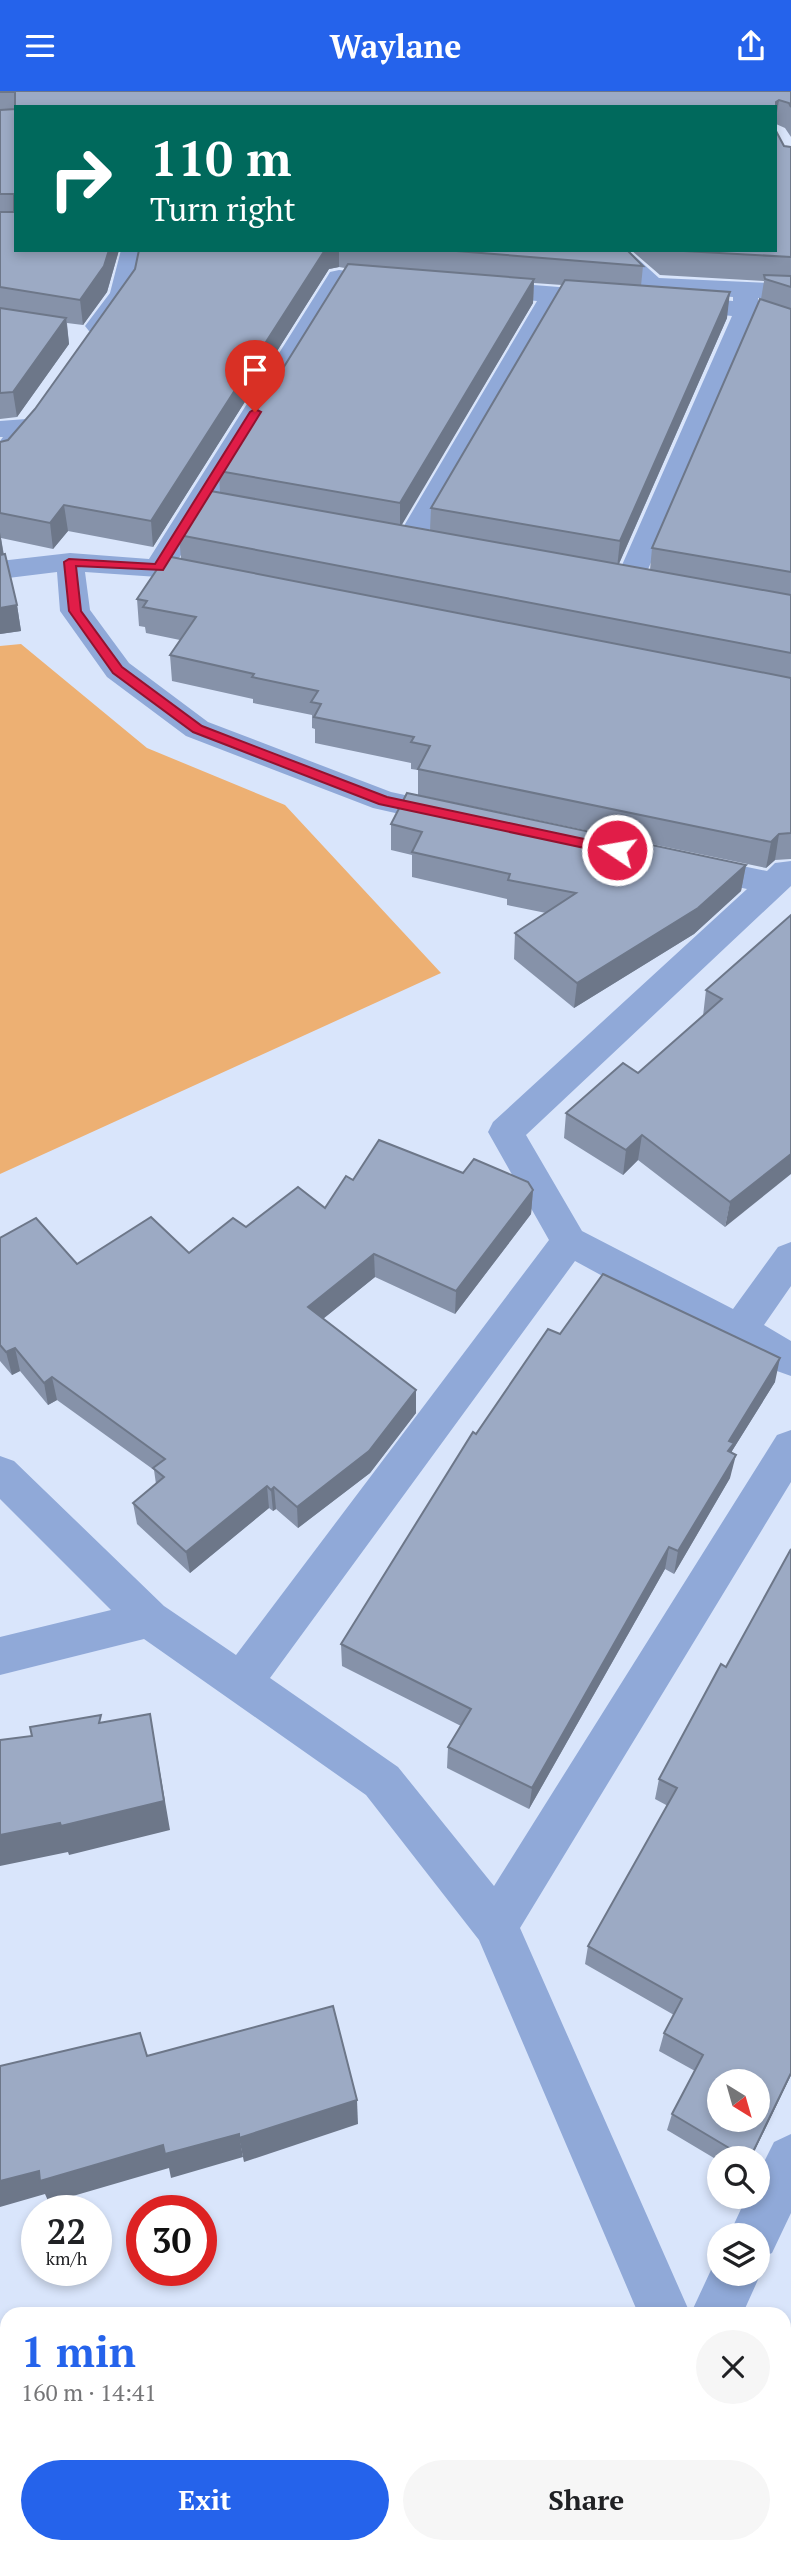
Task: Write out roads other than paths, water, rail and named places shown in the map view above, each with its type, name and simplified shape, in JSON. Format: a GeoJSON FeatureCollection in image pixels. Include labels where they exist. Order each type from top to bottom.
{"type":"FeatureCollection","features":[{"type":"Feature","properties":{"kind":"street"},"geometry":{"type":"LineString","coordinates":[[83,340],[122,293],[132,252]]}},
{"type":"Feature","properties":{"kind":"street"},"geometry":{"type":"LineString","coordinates":[[615,252],[652,285],[746,300],[791,325]]}},
{"type":"Feature","properties":{"kind":"street"},"geometry":{"type":"LineString","coordinates":[[158,568],[212,505],[339,277],[420,283]]}},
{"type":"Feature","properties":{"kind":"street"},"geometry":{"type":"LineString","coordinates":[[460,287],[554,294],[746,300],[791,292]]}},
{"type":"Feature","properties":{"kind":"street"},"geometry":{"type":"LineString","coordinates":[[409,541],[554,294]]}},
{"type":"Feature","properties":{"kind":"street"},"geometry":{"type":"LineString","coordinates":[[629,581],[746,300]]}},
{"type":"Feature","properties":{"kind":"street"},"geometry":{"type":"LineString","coordinates":[[0,459],[13,428],[42,404]]}},
{"type":"Feature","properties":{"kind":"street"},"geometry":{"type":"LineString","coordinates":[[69,562],[75,611],[118,670],[198,729],[384,801],[478,821]]}},
{"type":"Feature","properties":{"kind":"street"},"geometry":{"type":"LineString","coordinates":[[0,571],[69,562],[158,568],[239,584]]}},
{"type":"Feature","properties":{"kind":"street"},"geometry":{"type":"LineString","coordinates":[[665,860],[781,875]]}},
{"type":"Feature","properties":{"kind":"street"},"geometry":{"type":"LineString","coordinates":[[781,875],[506,1132],[569,1241],[791,1360]]}},
{"type":"Feature","properties":{"kind":"street"},"geometry":{"type":"LineString","coordinates":[[241,1683],[569,1241]]}},
{"type":"Feature","properties":{"kind":"street"},"geometry":{"type":"LineString","coordinates":[[739,1330],[791,1257]]}},
{"type":"Feature","properties":{"kind":"street"},"geometry":{"type":"LineString","coordinates":[[496,1925],[791,1447]]}},
{"type":"Feature","properties":{"kind":"street"},"geometry":{"type":"LineString","coordinates":[[0,1473],[149,1619],[382,1781],[496,1925],[661,2307]]}},
{"type":"Feature","properties":{"kind":"street"},"geometry":{"type":"LineString","coordinates":[[0,1656],[149,1619]]}},
{"type":"Feature","properties":{"kind":"street"},"geometry":{"type":"LineString","coordinates":[[760,2223],[791,2159]]}},
{"type":"Feature","properties":{"kind":"street"},"geometry":{"type":"LineString","coordinates":[[719,2307],[730,2286]]}}]}
